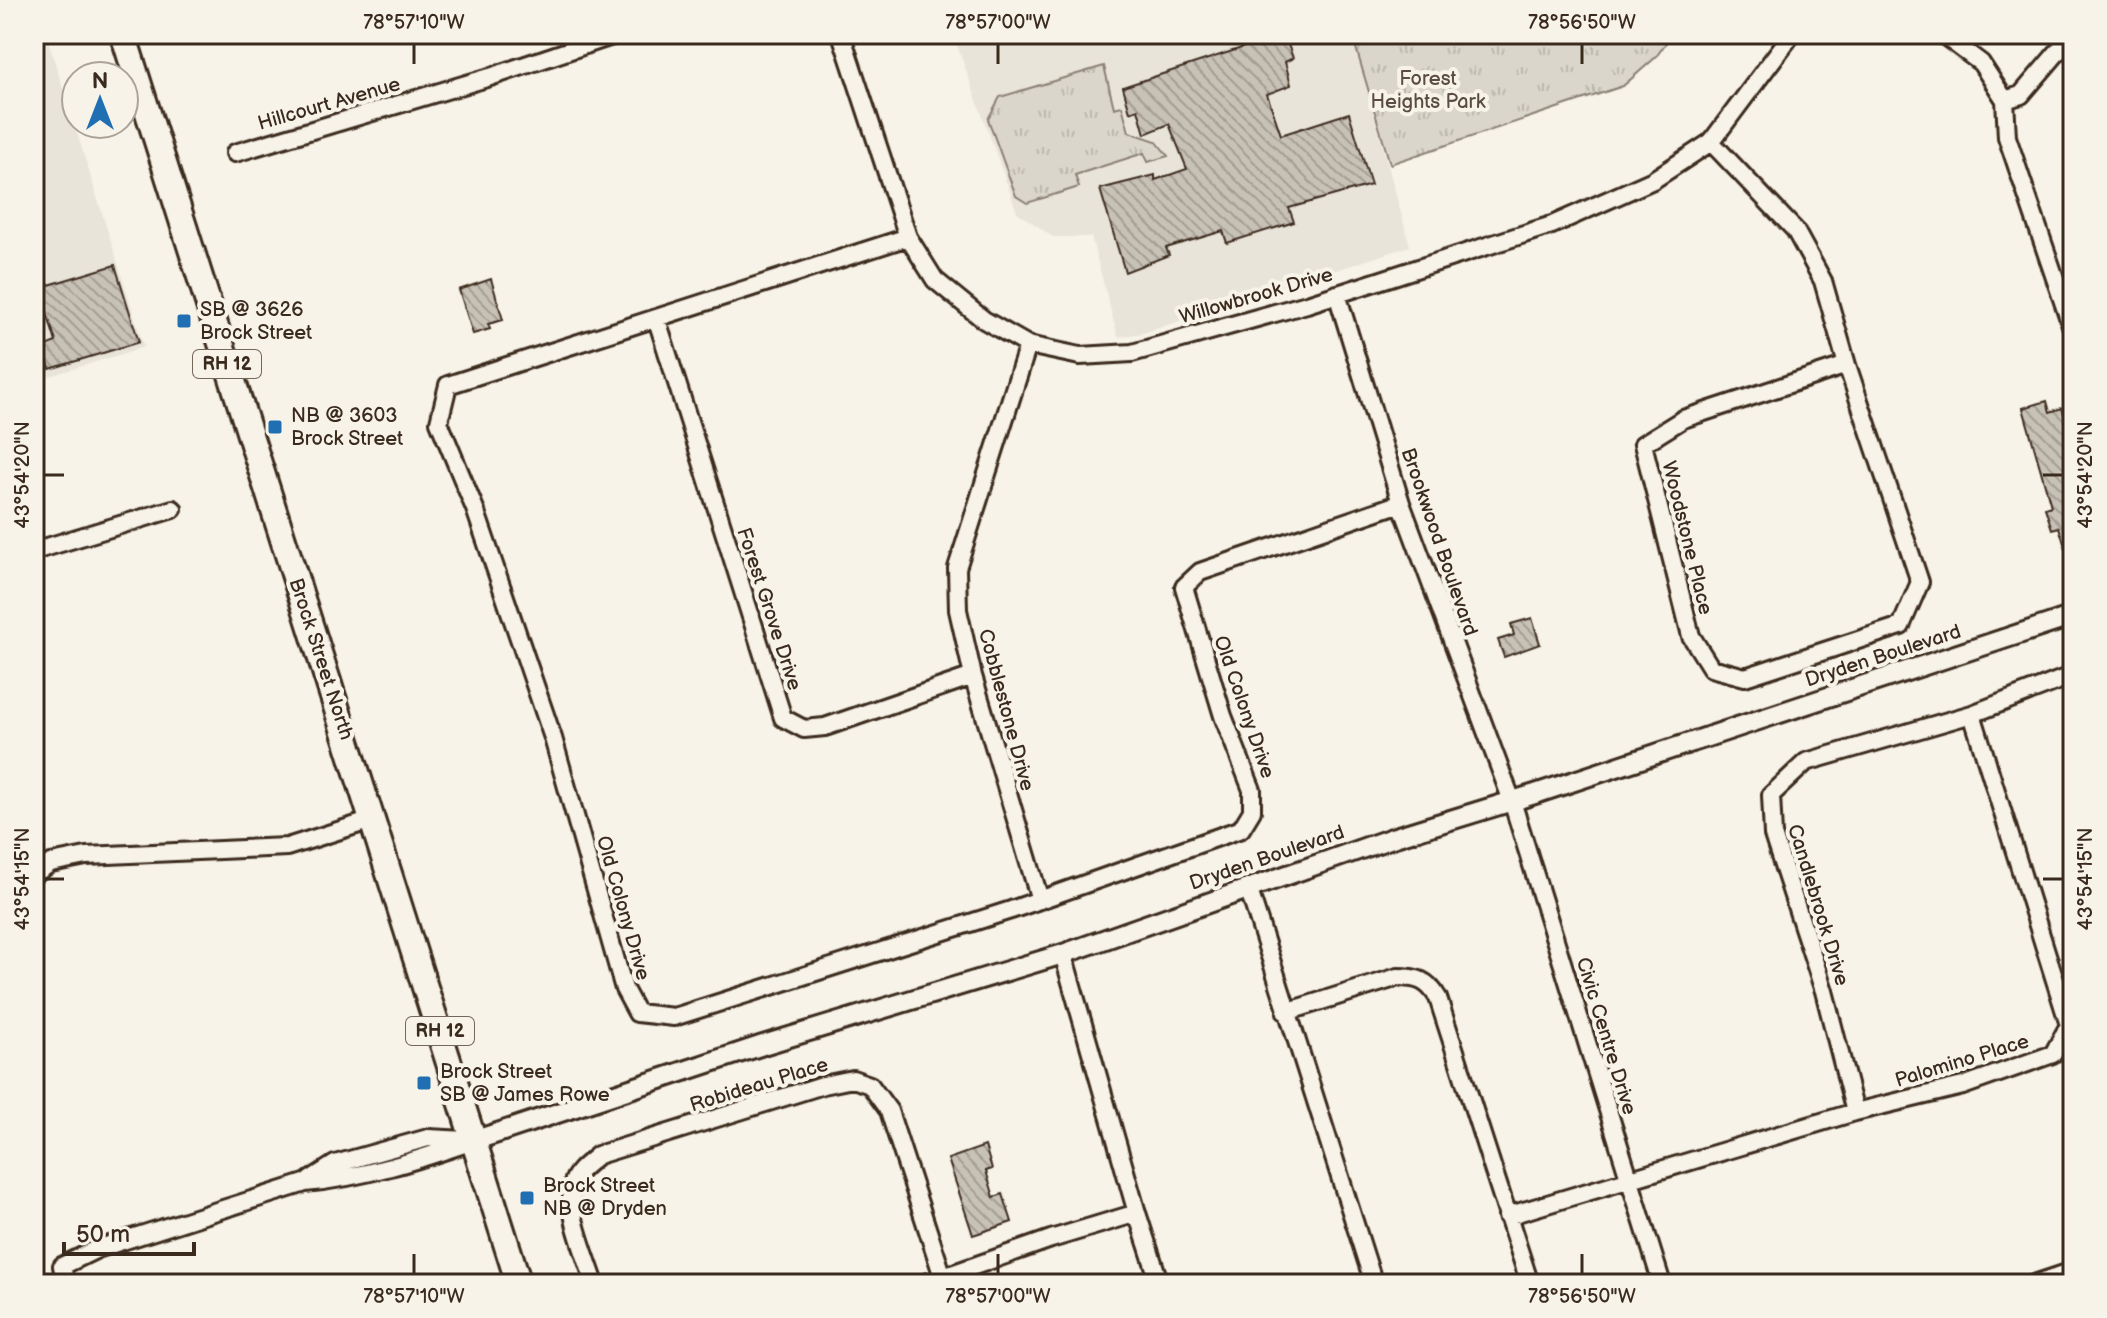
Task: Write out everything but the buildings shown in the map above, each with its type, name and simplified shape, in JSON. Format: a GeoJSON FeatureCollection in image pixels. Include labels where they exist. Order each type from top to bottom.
{"type":"FeatureCollection","features":[{"type":"Feature","properties":{"kind":"main road","name":"Brock Street North"},"geometry":{"type":"LineString","coordinates":[[123,34],[476,1140],[519,1284]]}},
{"type":"Feature","properties":{"kind":"street","name":"Hillcourt Avenue"},"geometry":{"type":"LineString","coordinates":[[235,153],[490,77],[618,34]]}},
{"type":"Feature","properties":{"kind":"street","name":"Willowbrook Drive"},"geometry":{"type":"LineString","coordinates":[[841,34],[908,237],[935,280],[984,320],[1028,345],[1080,356],[1132,353],[1337,294],[1552,225],[1653,180],[1711,142],[1792,34]]}},
{"type":"Feature","properties":{"kind":"street"},"geometry":{"type":"LineString","coordinates":[[1942,34],[1981,63],[2005,100],[2007,137],[2073,331]]}},
{"type":"Feature","properties":{"kind":"street"},"geometry":{"type":"LineString","coordinates":[[2005,100],[2021,95],[2073,34]]}},
{"type":"Feature","properties":{"kind":"street","name":"Woodstone Place"},"geometry":{"type":"LineString","coordinates":[[1711,142],[1795,230],[1823,281],[1847,365],[1920,582],[1901,626],[1745,677],[1711,668],[1691,636],[1643,444],[1683,419],[1847,365]]}},
{"type":"Feature","properties":{"kind":"street","name":"Old Colony Drive"},"geometry":{"type":"LineString","coordinates":[[908,237],[448,385],[439,422],[475,509],[553,738],[624,989],[637,1013],[674,1017],[1040,900],[1241,829],[1252,811],[1252,790],[1223,716],[1184,587],[1200,572],[1401,503]]}},
{"type":"Feature","properties":{"kind":"street","name":"Brookwood Boulevard"},"geometry":{"type":"LineString","coordinates":[[1337,294],[1401,503],[1512,801]]}},
{"type":"Feature","properties":{"kind":"street","name":"Forest Grove Drive"},"geometry":{"type":"LineString","coordinates":[[657,320],[783,718],[804,729],[825,727],[973,676]]}},
{"type":"Feature","properties":{"kind":"street","name":"Cobblestone Drive"},"geometry":{"type":"LineString","coordinates":[[1028,345],[957,568],[958,610],[973,676],[1040,900]]}},
{"type":"Feature","properties":{"kind":"street"},"geometry":{"type":"LineString","coordinates":[[34,551],[173,509]]}},
{"type":"Feature","properties":{"kind":"street","name":"Dryden Boulevard"},"geometry":{"type":"LineString","coordinates":[[476,1140],[763,1045],[1063,954],[1248,887],[2073,616]]}},
{"type":"Feature","properties":{"kind":"street","name":"Candlebrook Drive"},"geometry":{"type":"LineString","coordinates":[[1855,1112],[1824,991],[1773,835],[1771,795],[1806,762],[1972,714],[2073,675]]}},
{"type":"Feature","properties":{"kind":"street","name":"Palomino Place"},"geometry":{"type":"LineString","coordinates":[[1507,1216],[1855,1112],[1963,1086],[2053,1054],[2069,1025],[1972,714]]}},
{"type":"Feature","properties":{"kind":"street","name":"Civic Centre Drive"},"geometry":{"type":"LineString","coordinates":[[1512,801],[1662,1284]]}},
{"type":"Feature","properties":{"kind":"street"},"geometry":{"type":"LineString","coordinates":[[34,874],[51,863],[86,856],[287,847],[372,820]]}},
{"type":"Feature","properties":{"kind":"street"},"geometry":{"type":"LineString","coordinates":[[1248,887],[1374,1284]]}},
{"type":"Feature","properties":{"kind":"street"},"geometry":{"type":"LineString","coordinates":[[1063,954],[1160,1284]]}},
{"type":"Feature","properties":{"kind":"street"},"geometry":{"type":"LineString","coordinates":[[1286,1012],[1398,977],[1414,977],[1431,986],[1438,998],[1530,1284]]}},
{"type":"Feature","properties":{"kind":"street","name":"Robideau Place"},"geometry":{"type":"LineString","coordinates":[[595,1284],[573,1213],[571,1195],[573,1181],[598,1155],[823,1085],[853,1079],[870,1085],[889,1111],[943,1277]]}},
{"type":"Feature","properties":{"kind":"street"},"geometry":{"type":"LineString","coordinates":[[66,1284],[62,1266],[97,1249],[305,1183],[339,1180],[476,1140]]}},
{"type":"Feature","properties":{"kind":"street"},"geometry":{"type":"LineString","coordinates":[[923,1284],[1051,1239],[1137,1213]]}},
{"type":"Feature","properties":{"kind":"street"},"geometry":{"type":"LineString","coordinates":[[2034,1284],[2073,1271]]}},
{"type":"Feature","properties":{"kind":"shaded area"},"geometry":{"type":"Polygon","coordinates":[[[34,34],[46,34],[60,79],[60,140],[79,140],[144,347],[34,381],[34,34]]]}},
{"type":"Feature","properties":{"kind":"shaded area"},"geometry":{"type":"Polygon","coordinates":[[[953,34],[1352,34],[1410,246],[1143,333],[1118,337],[1091,237],[1053,237],[1017,212],[953,34]]]}},
{"type":"Feature","properties":{"kind":"green space","name":"Forest Heights Park"},"geometry":{"type":"Polygon","coordinates":[[[1352,34],[1672,34],[1656,57],[1623,86],[1390,164],[1352,34]]]}},
{"type":"Feature","properties":{"kind":"green space"},"geometry":{"type":"Polygon","coordinates":[[[1104,66],[1114,108],[1122,106],[1129,132],[1156,141],[1168,156],[1148,162],[1144,153],[1075,175],[1079,187],[1027,203],[1016,196],[988,119],[1000,97],[1104,66]]]}},
{"type":"Feature","properties":{"kind":"place","name":"SB @ 3626 Brock Street"},"geometry":{"type":"Point","coordinates":[184,321]}},
{"type":"Feature","properties":{"kind":"place","name":"NB @ 3603 Brock Street"},"geometry":{"type":"Point","coordinates":[275,427]}},
{"type":"Feature","properties":{"kind":"place","name":"Brock Street SB @ James Rowe"},"geometry":{"type":"Point","coordinates":[424,1083]}},
{"type":"Feature","properties":{"kind":"place","name":"Brock Street NB @ Dryden"},"geometry":{"type":"Point","coordinates":[527,1198]}}]}
